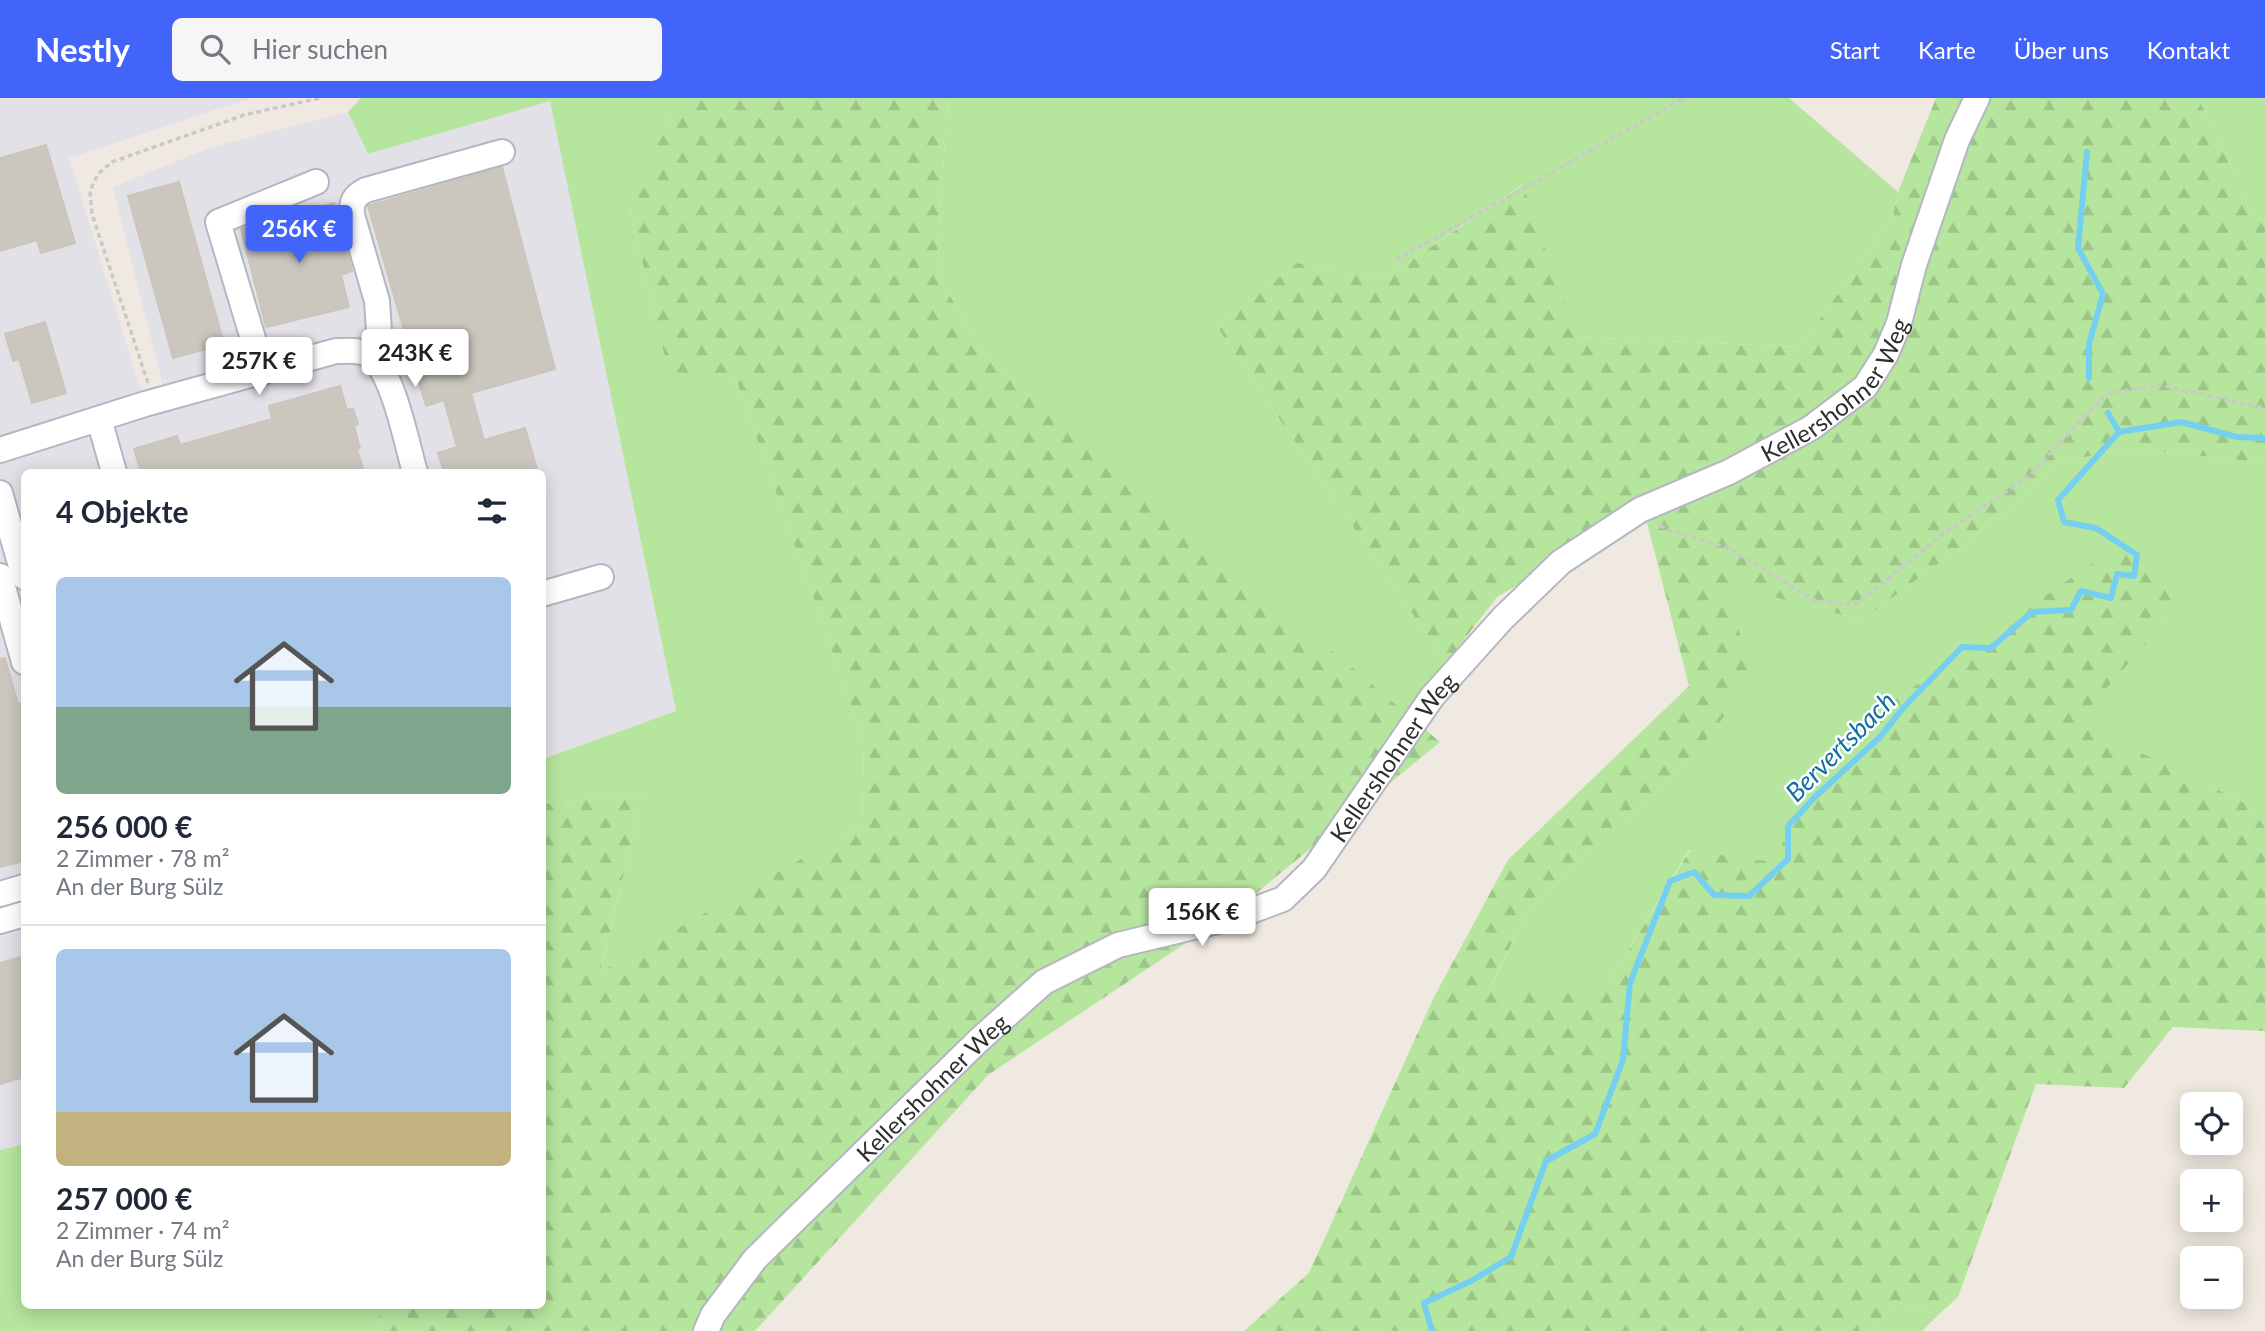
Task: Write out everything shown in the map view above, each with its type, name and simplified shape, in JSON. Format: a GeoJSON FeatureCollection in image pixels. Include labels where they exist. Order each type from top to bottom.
{"type":"FeatureCollection","features":[{"type":"Feature","properties":{"kind":"street","name":"Kellershohner Weg"},"geometry":{"type":"LineString","coordinates":[[706,1331],[713,1315],[755,1258],[979,1040],[1044,982],[1118,945],[1235,917],[1283,899],[1314,869],[1432,697],[1503,618],[1561,562],[1640,510],[1729,472],[1811,428],[1865,387],[1886,354],[1899,323],[1914,265],[1952,152],[1977,98]]}},
{"type":"Feature","properties":{"kind":"street"},"geometry":{"type":"LineString","coordinates":[[373,357],[379,331],[377,301],[352,215],[351,204],[357,194],[502,152]]}},
{"type":"Feature","properties":{"kind":"street"},"geometry":{"type":"LineString","coordinates":[[263,372],[218,222],[316,182]]}},
{"type":"Feature","properties":{"kind":"street"},"geometry":{"type":"LineString","coordinates":[[0,450],[154,402],[336,351],[358,351],[373,357],[391,390],[414,469]]}},
{"type":"Feature","properties":{"kind":"street"},"geometry":{"type":"LineString","coordinates":[[99,419],[113,469]]}},
{"type":"Feature","properties":{"kind":"street"},"geometry":{"type":"LineString","coordinates":[[0,493],[21,566]]}},
{"type":"Feature","properties":{"kind":"street"},"geometry":{"type":"LineString","coordinates":[[0,576],[21,651]]}},
{"type":"Feature","properties":{"kind":"street"},"geometry":{"type":"LineString","coordinates":[[546,593],[601,577]]}},
{"type":"Feature","properties":{"kind":"street"},"geometry":{"type":"LineString","coordinates":[[0,894],[21,888]]}},
{"type":"Feature","properties":{"kind":"street"},"geometry":{"type":"LineString","coordinates":[[0,921],[21,915]]}},
{"type":"Feature","properties":{"kind":"path"},"geometry":{"type":"LineString","coordinates":[[154,402],[92,214],[90,191],[98,174],[111,162],[244,115],[320,98]]}},
{"type":"Feature","properties":{"kind":"path"},"geometry":{"type":"LineString","coordinates":[[1396,260],[1684,98]]}},
{"type":"Feature","properties":{"kind":"path"},"geometry":{"type":"LineString","coordinates":[[1640,510],[1668,530],[1728,548],[1816,601],[1857,604],[1943,534],[2029,476],[2106,394],[2160,385],[2265,408]]}},
{"type":"Feature","properties":{"kind":"shaded area"},"geometry":{"type":"Polygon","coordinates":[[[0,98],[252,98],[69,158],[145,404],[166,398],[113,187],[209,148],[348,112],[368,154],[550,100],[676,711],[546,758],[546,469],[21,469],[21,1145],[0,1150],[0,98]]]}},
{"type":"Feature","properties":{"kind":"green space"},"geometry":{"type":"Polygon","coordinates":[[[361,98],[677,98],[630,211],[670,377],[737,382],[864,742],[862,825],[600,973],[643,793],[546,804],[546,758],[676,711],[550,101],[368,154],[348,112],[361,98]]]}},
{"type":"Feature","properties":{"kind":"green space"},"geometry":{"type":"Polygon","coordinates":[[[677,98],[948,98],[936,271],[985,357],[1440,742],[1237,909],[988,1075],[755,1331],[379,1331],[378,1309],[546,1309],[546,804],[643,793],[600,972],[862,825],[864,742],[737,382],[670,378],[630,210],[677,98]]]}},
{"type":"Feature","properties":{"kind":"green space"},"geometry":{"type":"Polygon","coordinates":[[[948,98],[1789,98],[1898,192],[1893,216],[1800,347],[1576,337],[1522,185],[1382,280],[1297,263],[1217,327],[1446,663],[1408,717],[985,357],[936,271],[948,98]]]}},
{"type":"Feature","properties":{"kind":"green space"},"geometry":{"type":"Polygon","coordinates":[[[1936,98],[2198,98],[2222,145],[2252,216],[2265,222],[2265,463],[2129,448],[2061,462],[2011,510],[1862,620],[1728,585],[1751,682],[1691,759],[1528,910],[1491,986],[1607,985],[1690,850],[1771,862],[1851,730],[2116,547],[2173,582],[2170,616],[2077,722],[2251,806],[2265,828],[2265,1031],[2173,1027],[2124,1088],[2036,1084],[1958,1297],[1938,1315],[1893,1301],[1875,1331],[1244,1331],[1309,1273],[1434,997],[1508,860],[1689,686],[1644,511],[1497,597],[1446,663],[1217,327],[1297,263],[1382,280],[1523,185],[1576,337],[1800,347],[1893,216],[1898,192],[1936,98]]]}},
{"type":"Feature","properties":{"kind":"green space"},"geometry":{"type":"Polygon","coordinates":[[[2198,98],[2265,98],[2265,222],[2252,216],[2222,145],[2198,98]]]}},
{"type":"Feature","properties":{"kind":"green space"},"geometry":{"type":"Polygon","coordinates":[[[2129,448],[2265,463],[2265,828],[2251,806],[2076,722],[2170,616],[2116,548],[1851,730],[1771,863],[1689,850],[1607,985],[1491,987],[1528,910],[1691,759],[1728,584],[1862,620],[2011,510],[2061,462],[2129,448]]]}},
{"type":"Feature","properties":{"kind":"green space"},"geometry":{"type":"Polygon","coordinates":[[[21,1145],[21,1309],[378,1309],[379,1331],[0,1331],[0,1150],[21,1145]]]}},
{"type":"Feature","properties":{"kind":"green space"},"geometry":{"type":"Polygon","coordinates":[[[1893,1301],[1938,1315],[1922,1331],[1875,1331],[1893,1301]]]}},
{"type":"Feature","properties":{"kind":"building"},"geometry":{"type":"Polygon","coordinates":[[[46,145],[75,243],[41,253],[37,240],[0,251],[0,158],[46,145]]]}},
{"type":"Feature","properties":{"kind":"building"},"geometry":{"type":"Polygon","coordinates":[[[502,167],[555,369],[471,393],[484,440],[525,428],[537,469],[443,469],[438,453],[457,447],[444,400],[426,406],[368,206],[502,167]]]}},
{"type":"Feature","properties":{"kind":"building"},"geometry":{"type":"Polygon","coordinates":[[[179,182],[224,344],[173,358],[128,196],[179,182]]]}},
{"type":"Feature","properties":{"kind":"building"},"geometry":{"type":"Polygon","coordinates":[[[334,203],[352,271],[341,275],[349,307],[266,327],[241,229],[334,203]]]}},
{"type":"Feature","properties":{"kind":"building"},"geometry":{"type":"Polygon","coordinates":[[[45,322],[66,393],[32,403],[19,359],[13,361],[5,334],[45,322]]]}},
{"type":"Feature","properties":{"kind":"building"},"geometry":{"type":"Polygon","coordinates":[[[340,386],[347,410],[353,409],[358,424],[354,426],[363,469],[140,469],[134,449],[177,436],[180,445],[272,419],[269,406],[340,386]]]}},
{"type":"Feature","properties":{"kind":"building"},"geometry":{"type":"Polygon","coordinates":[[[5,658],[18,704],[21,703],[21,862],[0,867],[0,659],[5,658]]]}},
{"type":"Feature","properties":{"kind":"building"},"geometry":{"type":"Polygon","coordinates":[[[21,957],[21,1078],[0,1084],[0,963],[21,957]]]}},
{"type":"Feature","properties":{"kind":"waterway"},"geometry":{"type":"LineString","coordinates":[[2087,152],[2078,248],[2103,294],[2089,344],[2089,378]]}},
{"type":"Feature","properties":{"kind":"waterway"},"geometry":{"type":"LineString","coordinates":[[2108,413],[2119,432]]}},
{"type":"Feature","properties":{"kind":"waterway","name":"Bervertsbach"},"geometry":{"type":"LineString","coordinates":[[1432,1331],[1424,1303],[1471,1281],[1511,1257],[1546,1161],[1595,1134],[1623,1060],[1630,983],[1670,881],[1694,872],[1714,895],[1749,896],[1788,859],[1788,826],[1879,738],[1904,707],[1962,647],[1991,648],[2032,612],[2071,610],[2081,591],[2111,598],[2117,574],[2134,576],[2137,555],[2096,528],[2064,522],[2058,500],[2119,432],[2181,422],[2237,437],[2265,438]]}}]}
